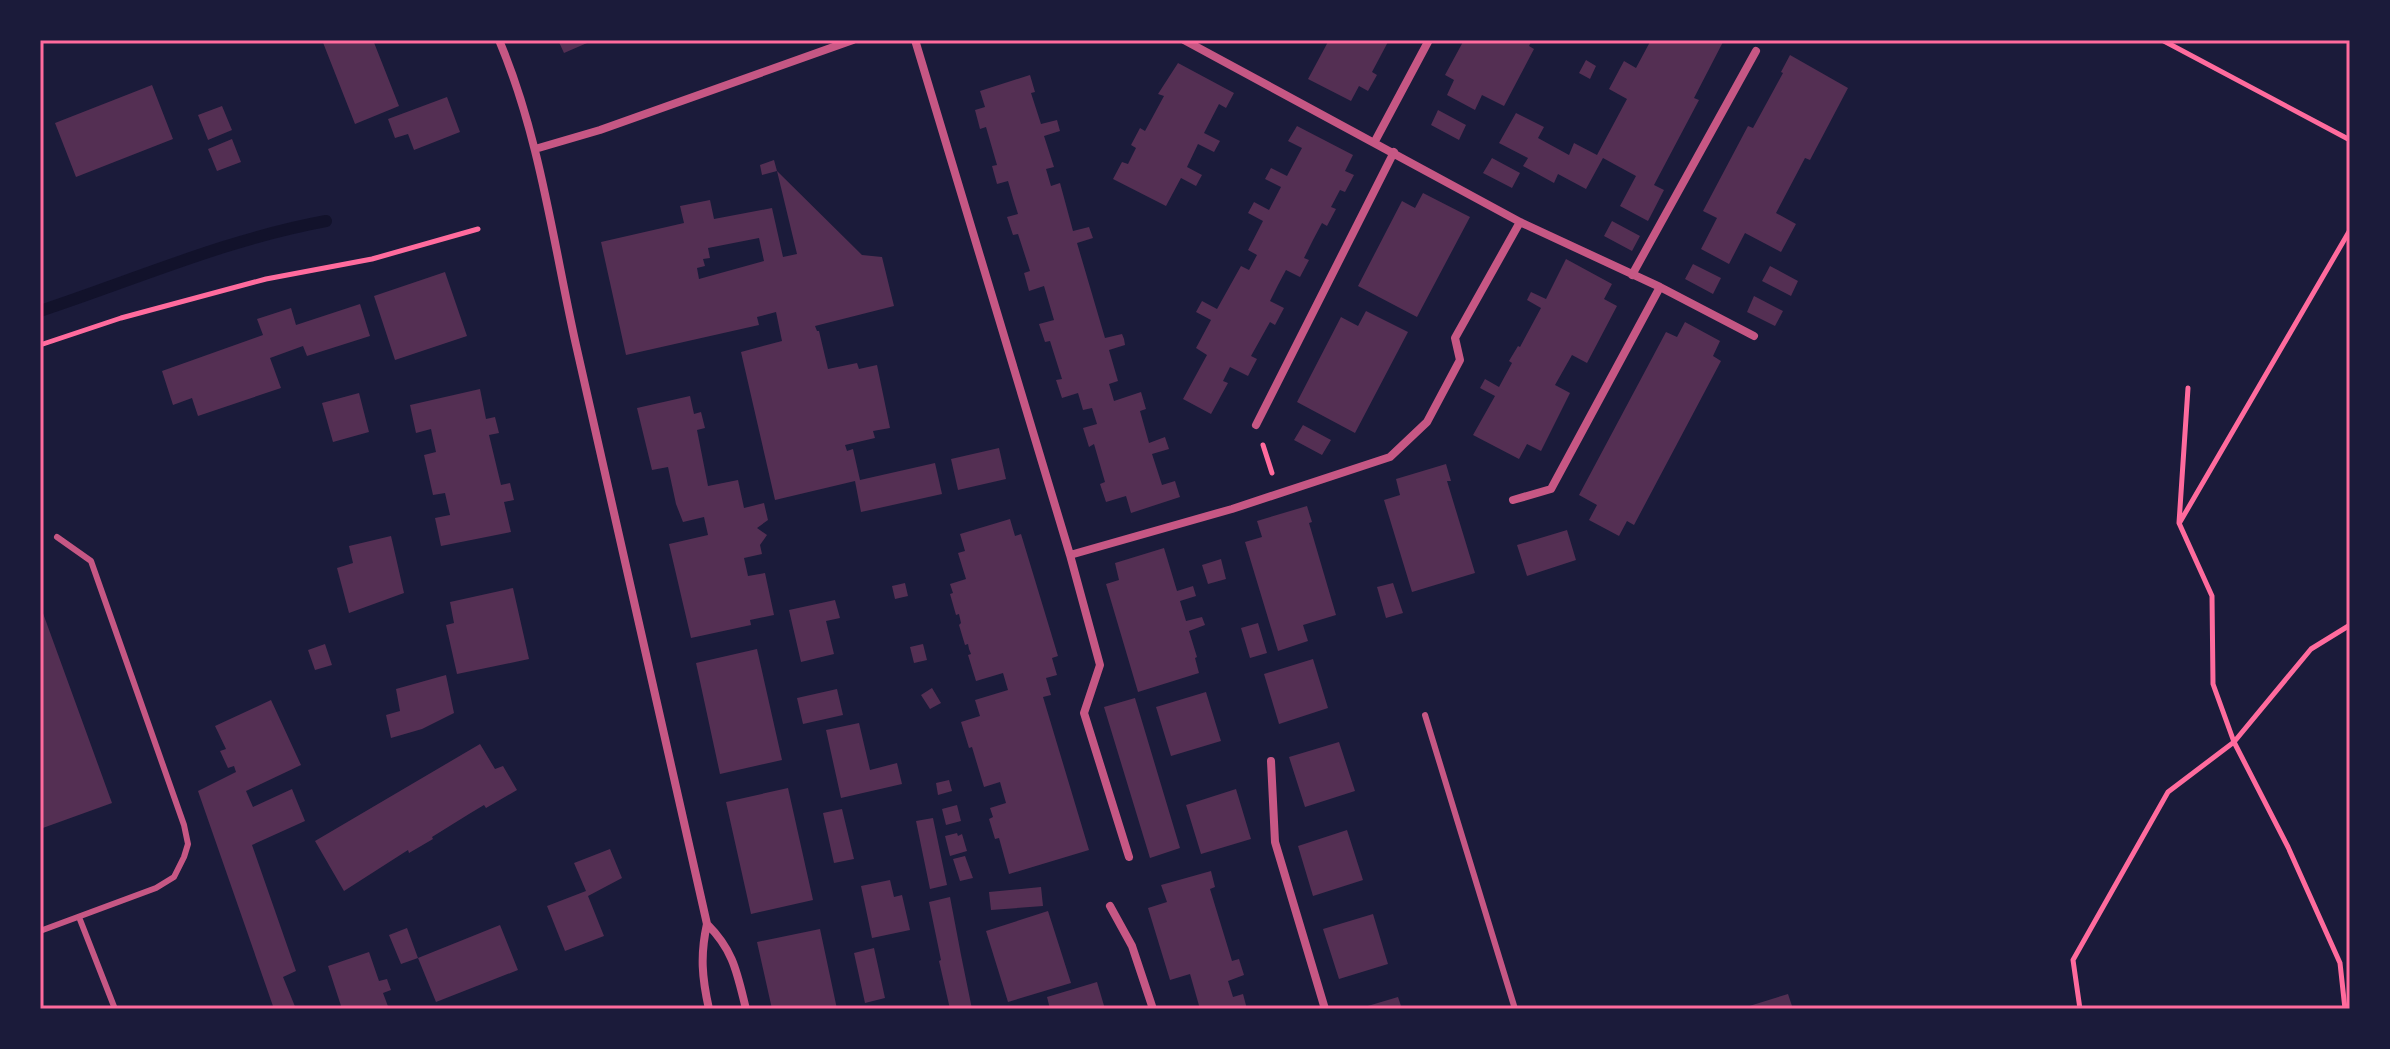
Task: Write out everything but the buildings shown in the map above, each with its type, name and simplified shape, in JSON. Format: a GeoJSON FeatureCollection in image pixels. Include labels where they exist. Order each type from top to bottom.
{"type":"FeatureCollection","features":[{"type":"Feature","properties":{"kind":"street"},"geometry":{"type":"LineString","coordinates":[[499,40],[513,74],[535,149],[707,924],[702,949],[709,1009]]}},
{"type":"Feature","properties":{"kind":"street"},"geometry":{"type":"LineString","coordinates":[[535,149],[588,134],[853,40]]}},
{"type":"Feature","properties":{"kind":"street"},"geometry":{"type":"LineString","coordinates":[[915,40],[1070,555],[1100,665],[1084,713],[1129,857]]}},
{"type":"Feature","properties":{"kind":"street"},"geometry":{"type":"LineString","coordinates":[[1184,40],[1520,222],[1660,287],[1754,336]]}},
{"type":"Feature","properties":{"kind":"street"},"geometry":{"type":"LineString","coordinates":[[1374,143],[1429,40]]}},
{"type":"Feature","properties":{"kind":"street"},"geometry":{"type":"LineString","coordinates":[[1632,275],[1756,51]]}},
{"type":"Feature","properties":{"kind":"street"},"geometry":{"type":"LineString","coordinates":[[1256,425],[1394,152]]}},
{"type":"Feature","properties":{"kind":"street"},"geometry":{"type":"LineString","coordinates":[[1070,555],[1232,509],[1390,457],[1427,422],[1460,360],[1455,338],[1520,222]]}},
{"type":"Feature","properties":{"kind":"street"},"geometry":{"type":"LineString","coordinates":[[1513,500],[1551,489],[1660,287]]}},
{"type":"Feature","properties":{"kind":"street"},"geometry":{"type":"LineString","coordinates":[[1271,761],[1275,842],[1325,1009]]}},
{"type":"Feature","properties":{"kind":"street"},"geometry":{"type":"LineString","coordinates":[[1110,906],[1132,946],[1153,1009]]}},
{"type":"Feature","properties":{"kind":"street"},"geometry":{"type":"LineString","coordinates":[[707,924],[724,941],[736,969],[746,1009]]}},
{"type":"Feature","properties":{"kind":"lane"},"geometry":{"type":"LineString","coordinates":[[40,931],[156,888],[174,877],[188,844],[91,561],[57,537]]}},
{"type":"Feature","properties":{"kind":"lane"},"geometry":{"type":"LineString","coordinates":[[1425,715],[1515,1009]]}},
{"type":"Feature","properties":{"kind":"lane"},"geometry":{"type":"LineString","coordinates":[[79,917],[115,1009]]}},
{"type":"Feature","properties":{"kind":"path"},"geometry":{"type":"LineString","coordinates":[[2162,40],[2350,140]]}},
{"type":"Feature","properties":{"kind":"path"},"geometry":{"type":"LineString","coordinates":[[40,345],[121,318],[266,279],[372,259],[478,229]]}},
{"type":"Feature","properties":{"kind":"path"},"geometry":{"type":"LineString","coordinates":[[2179,523],[2350,230]]}},
{"type":"Feature","properties":{"kind":"path"},"geometry":{"type":"LineString","coordinates":[[2188,388],[2179,523],[2212,596],[2213,684],[2234,742],[2288,847],[2340,963],[2345,1009]]}},
{"type":"Feature","properties":{"kind":"path"},"geometry":{"type":"LineString","coordinates":[[1256,425],[1279,493]]}},
{"type":"Feature","properties":{"kind":"path"},"geometry":{"type":"LineString","coordinates":[[2080,1009],[2073,960],[2168,792],[2234,742],[2311,649],[2350,625]]}},
{"type":"Feature","properties":{"kind":"waterway"},"geometry":{"type":"LineString","coordinates":[[40,311],[217,249],[326,221]]}}]}
